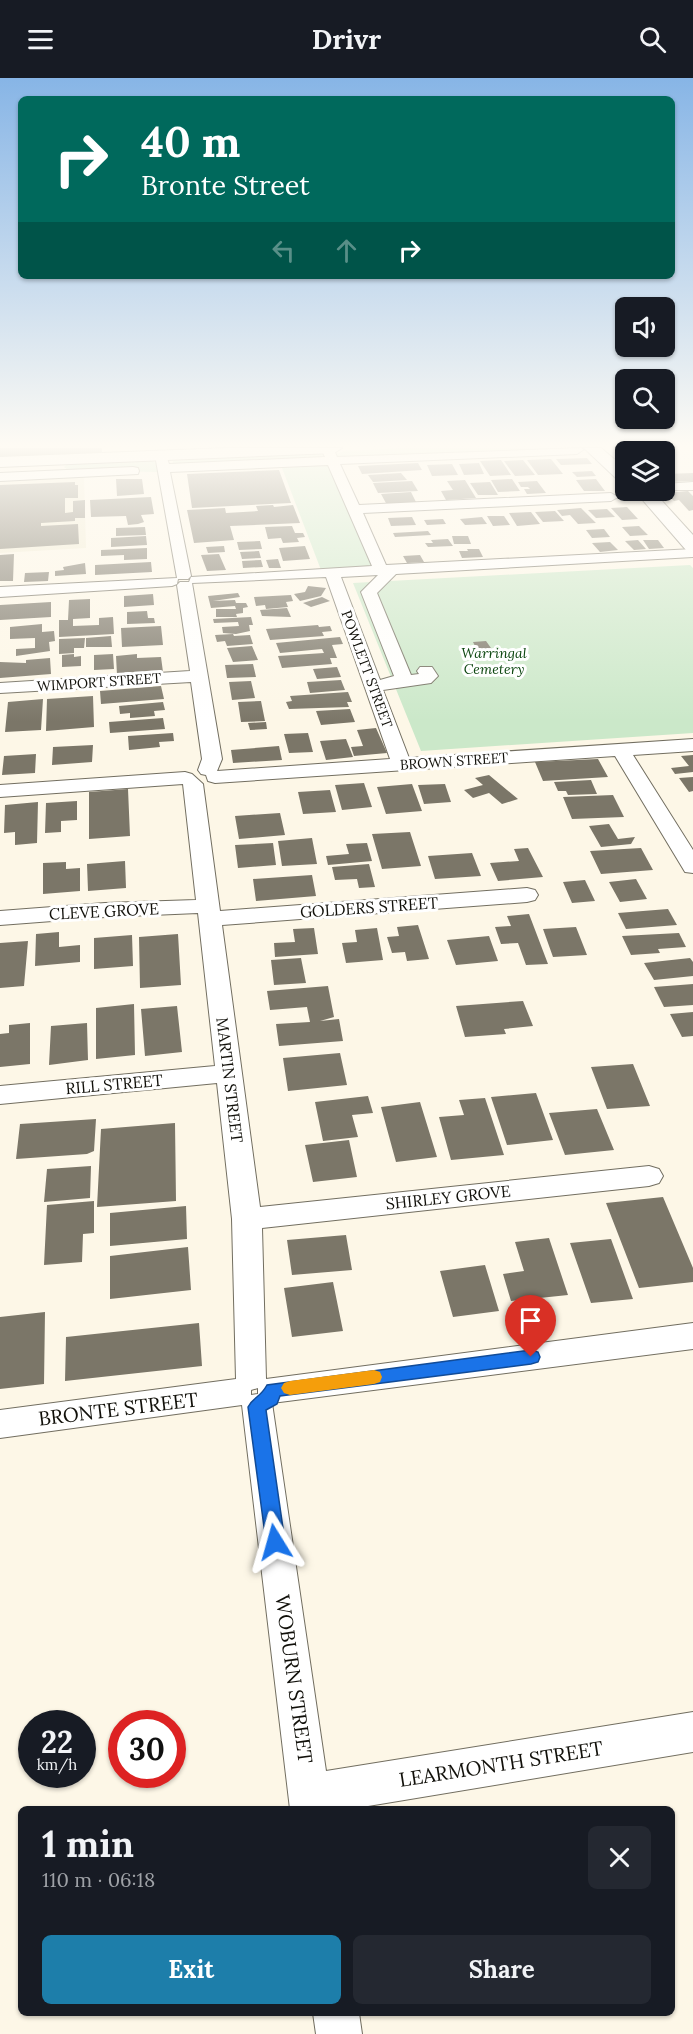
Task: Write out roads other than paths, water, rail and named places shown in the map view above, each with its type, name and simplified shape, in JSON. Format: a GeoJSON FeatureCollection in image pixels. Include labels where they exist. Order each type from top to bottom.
{"type":"FeatureCollection","features":[{"type":"Feature","properties":{"kind":"street","name":"MARTIN STREET"},"geometry":{"type":"LineString","coordinates":[[176,539],[212,759],[200,777],[209,913],[247,1219],[254,1392]]}},
{"type":"Feature","properties":{"kind":"street"},"geometry":{"type":"LineString","coordinates":[[370,539],[386,570]]}},
{"type":"Feature","properties":{"kind":"street"},"geometry":{"type":"LineString","coordinates":[[0,592],[693,553]]}},
{"type":"Feature","properties":{"kind":"street"},"geometry":{"type":"LineString","coordinates":[[386,570],[369,592],[404,677],[397,682]]}},
{"type":"Feature","properties":{"kind":"street","name":"POWLETT STREET"},"geometry":{"type":"LineString","coordinates":[[332,573],[402,765]]}},
{"type":"Feature","properties":{"kind":"street","name":"WIMPORT STREET"},"geometry":{"type":"LineString","coordinates":[[0,688],[198,676]]}},
{"type":"Feature","properties":{"kind":"street"},"geometry":{"type":"LineString","coordinates":[[374,686],[422,676],[441,681]]}},
{"type":"Feature","properties":{"kind":"street","name":"BROWN STREET"},"geometry":{"type":"LineString","coordinates":[[0,791],[693,745]]}},
{"type":"Feature","properties":{"kind":"street"},"geometry":{"type":"LineString","coordinates":[[621,750],[693,867]]}},
{"type":"Feature","properties":{"kind":"street","name":"GOLDERS STREET"},"geometry":{"type":"LineString","coordinates":[[209,913],[528,895]]}},
{"type":"Feature","properties":{"kind":"street","name":"CLEVE GROVE"},"geometry":{"type":"LineString","coordinates":[[0,918],[105,910],[209,913]]}},
{"type":"Feature","properties":{"kind":"street","name":"RILL STREET"},"geometry":{"type":"LineString","coordinates":[[0,1095],[229,1072]]}},
{"type":"Feature","properties":{"kind":"street","name":"SHIRLEY GROVE"},"geometry":{"type":"LineString","coordinates":[[247,1219],[649,1176]]}},
{"type":"Feature","properties":{"kind":"street","name":"BRONTE STREET"},"geometry":{"type":"LineString","coordinates":[[0,1424],[693,1336]]}},
{"type":"Feature","properties":{"kind":"street","name":"WOBURN STREET"},"geometry":{"type":"LineString","coordinates":[[254,1392],[310,1802]]}},
{"type":"Feature","properties":{"kind":"street","name":"LEARMONTH STREET"},"geometry":{"type":"LineString","coordinates":[[310,1802],[693,1732]]}},
{"type":"Feature","properties":{"kind":"street"},"geometry":{"type":"LineString","coordinates":[[336,2016],[339,2034]]}},
{"type":"Feature","properties":{"kind":"park label","name":"Warringal Cemetery"},"geometry":{"type":"Point","coordinates":[494,662]}}]}
